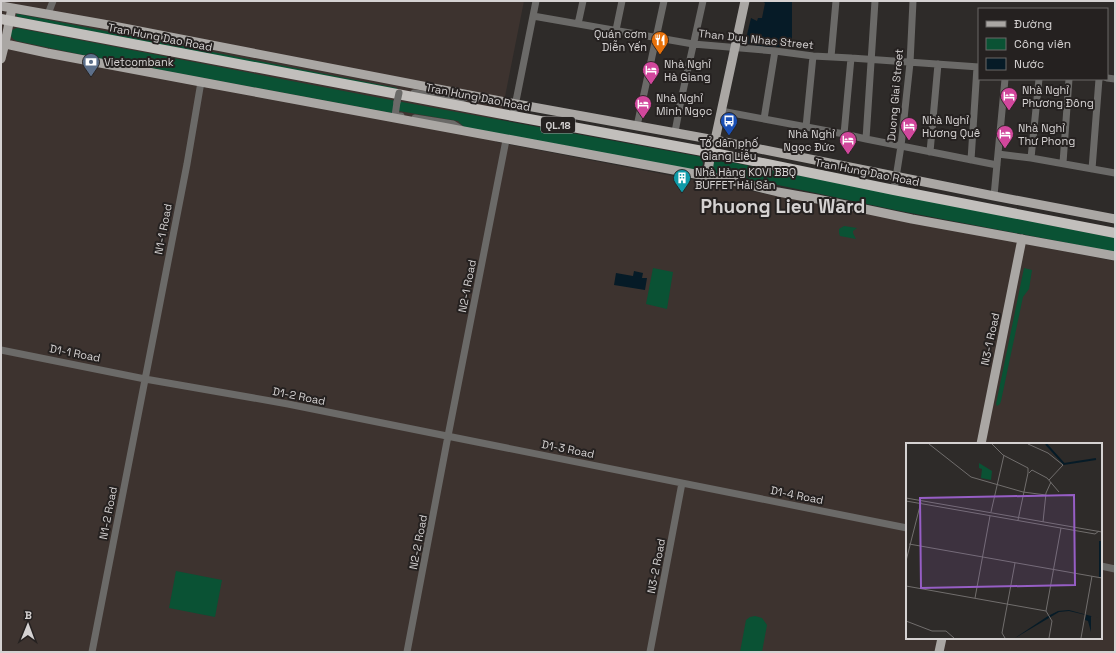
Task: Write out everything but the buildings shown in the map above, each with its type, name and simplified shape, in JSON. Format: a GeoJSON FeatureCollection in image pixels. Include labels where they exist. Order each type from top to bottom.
{"type":"FeatureCollection","features":[{"type":"Feature","properties":{"kind":"highway","name":"Tran Hung Dao Road"},"geometry":{"type":"LineString","coordinates":[[5,20],[711,153],[1115,234]]}},
{"type":"Feature","properties":{"kind":"main road"},"geometry":{"type":"LineString","coordinates":[[707,176],[745,1]]}},
{"type":"Feature","properties":{"kind":"main road","name":"Tran Hung Dao Road"},"geometry":{"type":"LineString","coordinates":[[1,6],[516,104],[675,132],[1115,219]]}},
{"type":"Feature","properties":{"kind":"main road"},"geometry":{"type":"LineString","coordinates":[[1,59],[5,20],[12,8]]}},
{"type":"Feature","properties":{"kind":"main road"},"geometry":{"type":"LineString","coordinates":[[3,43],[201,82],[466,131],[506,140],[738,182],[778,192],[912,219],[1115,256]]}},
{"type":"Feature","properties":{"kind":"main road","name":"N3-1 Road"},"geometry":{"type":"LineString","coordinates":[[981,443],[1022,239]]}},
{"type":"Feature","properties":{"kind":"main road"},"geometry":{"type":"LineString","coordinates":[[939,652],[942,639]]}},
{"type":"Feature","properties":{"kind":"street"},"geometry":{"type":"LineString","coordinates":[[48,14],[53,1]]}},
{"type":"Feature","properties":{"kind":"street"},"geometry":{"type":"LineString","coordinates":[[513,116],[536,1]]}},
{"type":"Feature","properties":{"kind":"street"},"geometry":{"type":"LineString","coordinates":[[578,24],[583,1]]}},
{"type":"Feature","properties":{"kind":"street"},"geometry":{"type":"LineString","coordinates":[[616,30],[622,1]]}},
{"type":"Feature","properties":{"kind":"street"},"geometry":{"type":"LineString","coordinates":[[637,126],[664,1]]}},
{"type":"Feature","properties":{"kind":"street"},"geometry":{"type":"LineString","coordinates":[[675,132],[703,1]]}},
{"type":"Feature","properties":{"kind":"street"},"geometry":{"type":"LineString","coordinates":[[831,57],[836,1]]}},
{"type":"Feature","properties":{"kind":"street"},"geometry":{"type":"LineString","coordinates":[[866,139],[876,1]]}},
{"type":"Feature","properties":{"kind":"street","name":"Duong Giai Street"},"geometry":{"type":"LineString","coordinates":[[894,190],[898,176],[910,63],[914,1]]}},
{"type":"Feature","properties":{"kind":"street","name":"Than Duy Nhac Street"},"geometry":{"type":"LineString","coordinates":[[533,16],[693,44],[813,56],[978,67]]}},
{"type":"Feature","properties":{"kind":"street"},"geometry":{"type":"LineString","coordinates":[[764,119],[775,51]]}},
{"type":"Feature","properties":{"kind":"street"},"geometry":{"type":"LineString","coordinates":[[806,127],[813,56]]}},
{"type":"Feature","properties":{"kind":"street"},"geometry":{"type":"LineString","coordinates":[[844,134],[850,58]]}},
{"type":"Feature","properties":{"kind":"street"},"geometry":{"type":"LineString","coordinates":[[930,152],[938,64]]}},
{"type":"Feature","properties":{"kind":"street"},"geometry":{"type":"LineString","coordinates":[[971,160],[978,67]]}},
{"type":"Feature","properties":{"kind":"street"},"geometry":{"type":"LineString","coordinates":[[994,196],[1005,80]]}},
{"type":"Feature","properties":{"kind":"street"},"geometry":{"type":"LineString","coordinates":[[1032,158],[1039,80]]}},
{"type":"Feature","properties":{"kind":"street"},"geometry":{"type":"LineString","coordinates":[[1063,163],[1069,80]]}},
{"type":"Feature","properties":{"kind":"street"},"geometry":{"type":"LineString","coordinates":[[1092,169],[1099,80]]}},
{"type":"Feature","properties":{"kind":"street","name":"N1-1 Road"},"geometry":{"type":"LineString","coordinates":[[145,379],[187,164],[201,82]]}},
{"type":"Feature","properties":{"kind":"street"},"geometry":{"type":"LineString","coordinates":[[466,131],[453,124],[395,116],[400,90],[462,99],[474,95]]}},
{"type":"Feature","properties":{"kind":"street"},"geometry":{"type":"LineString","coordinates":[[721,111],[997,165]]}},
{"type":"Feature","properties":{"kind":"street","name":"N2-1 Road"},"geometry":{"type":"LineString","coordinates":[[448,436],[506,140]]}},
{"type":"Feature","properties":{"kind":"street"},"geometry":{"type":"LineString","coordinates":[[998,154],[1063,163],[1115,173]]}},
{"type":"Feature","properties":{"kind":"street","name":"D1-1 Road"},"geometry":{"type":"LineString","coordinates":[[1,350],[145,379]]}},
{"type":"Feature","properties":{"kind":"street","name":"D1-2 Road"},"geometry":{"type":"LineString","coordinates":[[145,379],[280,403],[448,436]]}},
{"type":"Feature","properties":{"kind":"street","name":"N1-2 Road"},"geometry":{"type":"LineString","coordinates":[[92,652],[145,379]]}},
{"type":"Feature","properties":{"kind":"street","name":"D1-3 Road"},"geometry":{"type":"LineString","coordinates":[[448,436],[682,483]]}},
{"type":"Feature","properties":{"kind":"street","name":"N2-2 Road"},"geometry":{"type":"LineString","coordinates":[[407,652],[433,523],[448,436]]}},
{"type":"Feature","properties":{"kind":"street","name":"D1-4 Road"},"geometry":{"type":"LineString","coordinates":[[682,483],[906,528]]}},
{"type":"Feature","properties":{"kind":"street","name":"N3-2 Road"},"geometry":{"type":"LineString","coordinates":[[650,652],[682,483]]}},
{"type":"Feature","properties":{"kind":"street"},"geometry":{"type":"LineString","coordinates":[[1102,566],[1115,569]]}},
{"type":"Feature","properties":{"kind":"shaded area"},"geometry":{"type":"Polygon","coordinates":[[[1,1],[524,1],[496,142],[1115,261],[1115,652],[1,652],[1,1]]]}},
{"type":"Feature","properties":{"kind":"green space"},"geometry":{"type":"Polygon","coordinates":[[[16,15],[397,88],[396,91],[18,17],[16,15]]]}},
{"type":"Feature","properties":{"kind":"green space"},"geometry":{"type":"Polygon","coordinates":[[[17,28],[375,97],[702,157],[703,164],[700,170],[697,171],[464,127],[458,121],[393,110],[392,113],[102,59],[17,41],[13,39],[10,34],[12,30],[17,28]]]}},
{"type":"Feature","properties":{"kind":"green space"},"geometry":{"type":"Polygon","coordinates":[[[714,160],[1115,238],[1115,252],[895,210],[714,173],[712,171],[714,160]]]}},
{"type":"Feature","properties":{"kind":"green space"},"geometry":{"type":"Polygon","coordinates":[[[844,226],[857,228],[853,231],[856,239],[840,236],[839,229],[844,226]]]}},
{"type":"Feature","properties":{"kind":"green space"},"geometry":{"type":"Polygon","coordinates":[[[653,268],[673,272],[667,309],[646,304],[653,268]]]}},
{"type":"Feature","properties":{"kind":"green space"},"geometry":{"type":"Polygon","coordinates":[[[1024,268],[1032,270],[1029,289],[1023,297],[1001,401],[997,406],[996,404],[1024,268]]]}},
{"type":"Feature","properties":{"kind":"green space"},"geometry":{"type":"Polygon","coordinates":[[[176,571],[222,580],[215,617],[169,608],[176,571]]]}},
{"type":"Feature","properties":{"kind":"green space"},"geometry":{"type":"Polygon","coordinates":[[[755,616],[762,618],[767,625],[762,652],[740,652],[746,620],[755,616]]]}},
{"type":"Feature","properties":{"kind":"water"},"geometry":{"type":"Polygon","coordinates":[[[762,1],[792,1],[792,46],[768,47],[745,43],[751,18],[757,21],[758,18],[762,18],[765,3],[762,1]]]}},
{"type":"Feature","properties":{"kind":"water"},"geometry":{"type":"Polygon","coordinates":[[[634,271],[643,273],[642,278],[647,278],[645,290],[614,285],[616,273],[633,276],[634,271]]]}},
{"type":"Feature","properties":{"kind":"place","name":"Quán cơm Diễn Yến"},"geometry":{"type":"Point","coordinates":[660,55]}},
{"type":"Feature","properties":{"kind":"place","name":"Vietcombank"},"geometry":{"type":"Point","coordinates":[91,77]}},
{"type":"Feature","properties":{"kind":"place","name":"Nhà Nghỉ Hà Giang"},"geometry":{"type":"Point","coordinates":[651,85]}},
{"type":"Feature","properties":{"kind":"place","name":"Nhà Nghỉ Phương Đông"},"geometry":{"type":"Point","coordinates":[1009,111]}},
{"type":"Feature","properties":{"kind":"place","name":"Nhà Nghỉ Minh Ngọc"},"geometry":{"type":"Point","coordinates":[643,119]}},
{"type":"Feature","properties":{"kind":"place","name":"Tổ dân phố Giang Liễu"},"geometry":{"type":"Point","coordinates":[729,136]}},
{"type":"Feature","properties":{"kind":"place","name":"Nhà Nghỉ Hương Quê"},"geometry":{"type":"Point","coordinates":[909,141]}},
{"type":"Feature","properties":{"kind":"place","name":"Nhà Nghỉ Thư Phong"},"geometry":{"type":"Point","coordinates":[1005,149]}},
{"type":"Feature","properties":{"kind":"place","name":"Nhà Nghỉ Ngọc Đức"},"geometry":{"type":"Point","coordinates":[848,155]}},
{"type":"Feature","properties":{"kind":"place","name":"Nhà Hàng KOVI BBQ BUFFET Hải Sản"},"geometry":{"type":"Point","coordinates":[682,193]}},
{"type":"Feature","properties":{"kind":"district","name":"Phuong Lieu Ward"},"geometry":{"type":"Point","coordinates":[783,206]}}]}
